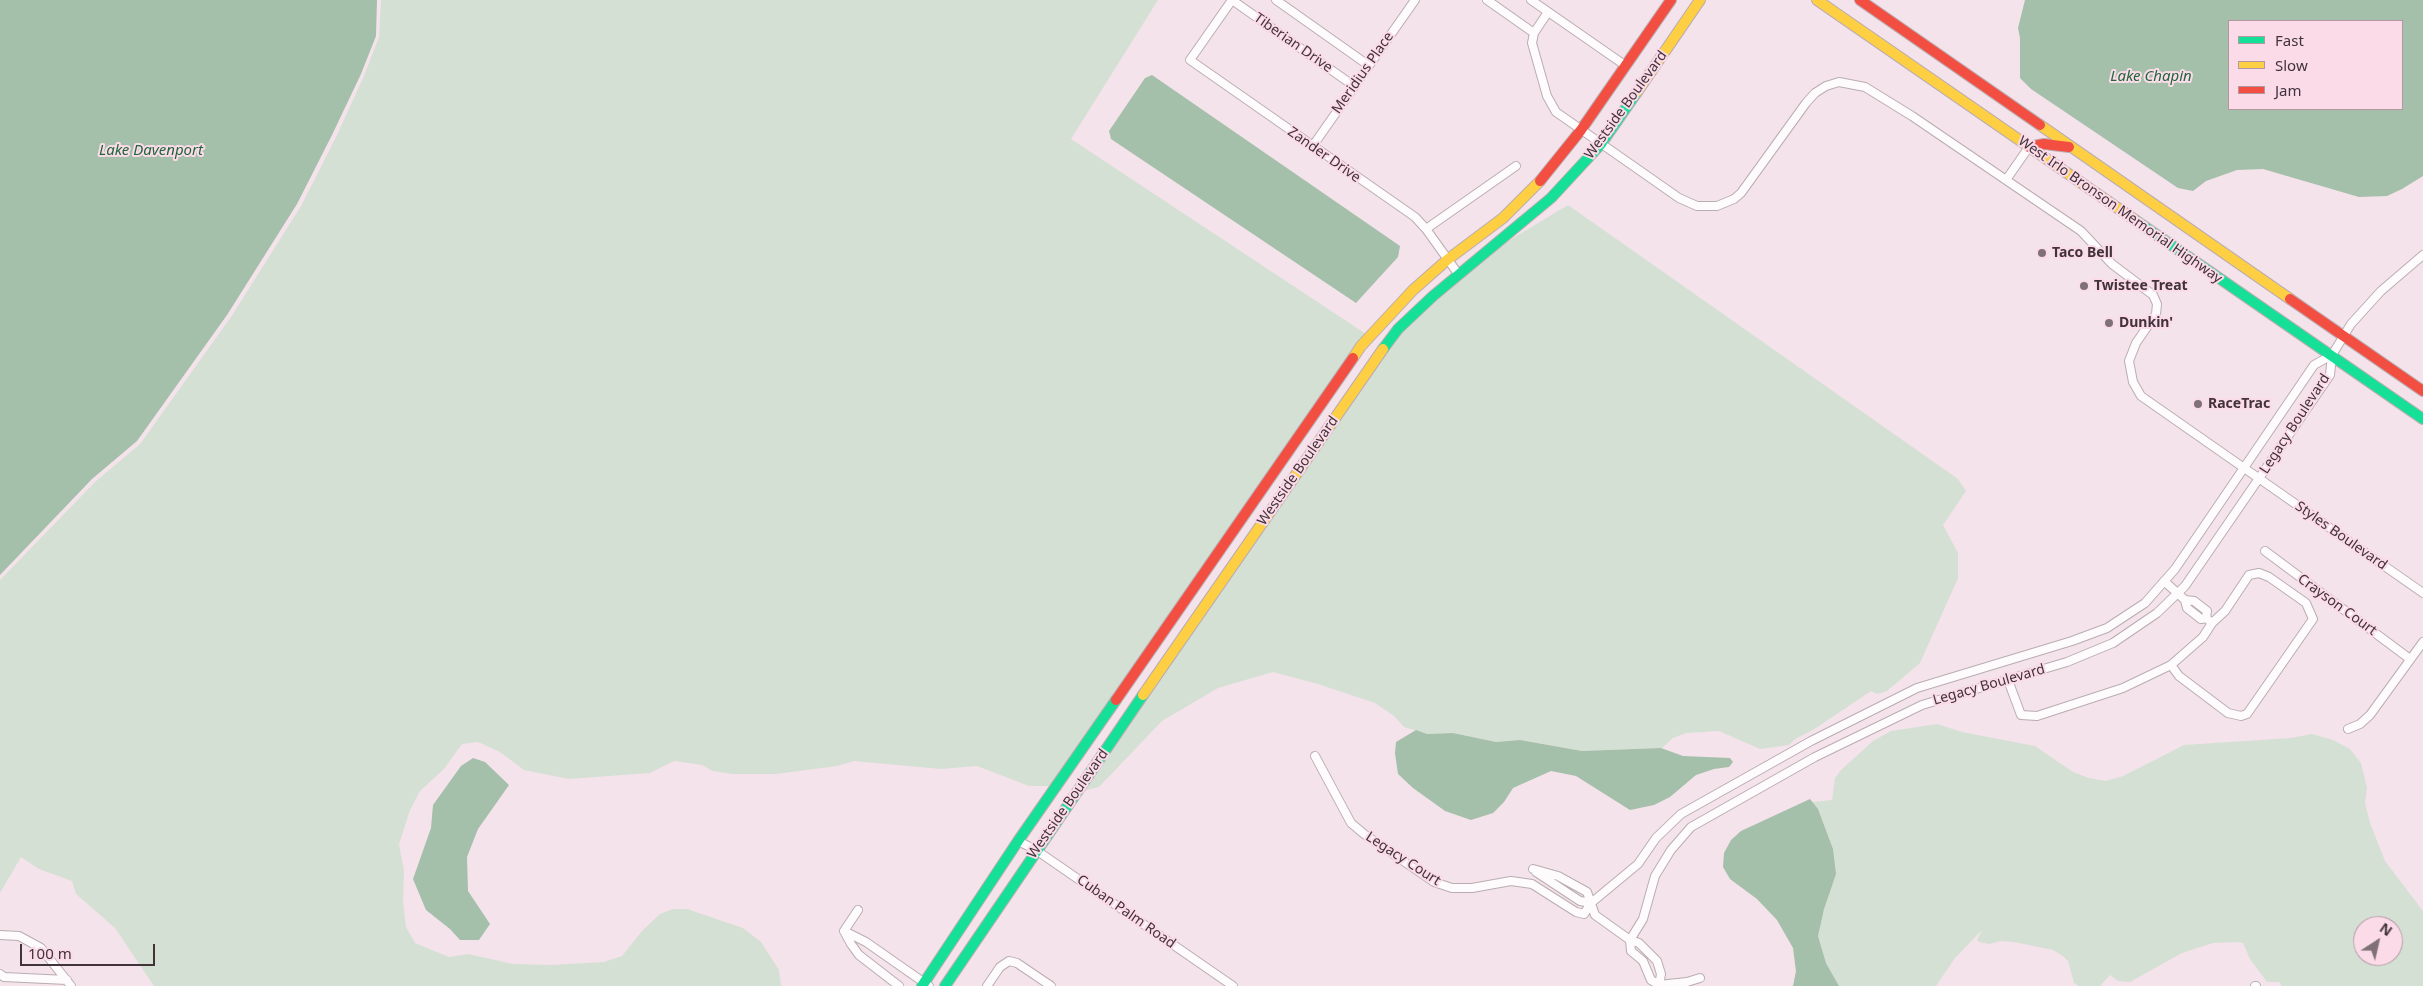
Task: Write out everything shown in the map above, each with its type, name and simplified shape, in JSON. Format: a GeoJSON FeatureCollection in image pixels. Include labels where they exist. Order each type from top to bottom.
{"type":"FeatureCollection","features":[{"type":"Feature","properties":{"kind":"main road","name":"Westside Boulevard"},"geometry":{"type":"LineString","coordinates":[[925,985],[1018,841],[1361,346],[1407,296],[1447,260],[1503,218],[1534,188],[1581,130],[1671,0]]}},
{"type":"Feature","properties":{"kind":"main road","name":"Westside Boulevard"},"geometry":{"type":"LineString","coordinates":[[945,986],[1036,850],[1374,360],[1398,329],[1433,296],[1552,198],[1601,144],[1700,0]]}},
{"type":"Feature","properties":{"kind":"main road","name":"West Irlo Bronson Memorial Highway"},"geometry":{"type":"LineString","coordinates":[[1817,0],[2423,419]]}},
{"type":"Feature","properties":{"kind":"main road","name":"West Irlo Bronson Memorial Highway"},"geometry":{"type":"LineString","coordinates":[[1860,0],[2423,391]]}},
{"type":"Feature","properties":{"kind":"main road"},"geometry":{"type":"LineString","coordinates":[[2029,147],[2044,144],[2070,147]]}},
{"type":"Feature","properties":{"kind":"street","name":"Tiberian Drive"},"geometry":{"type":"LineString","coordinates":[[1232,0],[1354,86]]}},
{"type":"Feature","properties":{"kind":"street","name":"Zander Drive"},"geometry":{"type":"LineString","coordinates":[[1232,0],[1190,60],[1312,147],[1415,217],[1426,229],[1459,275]]}},
{"type":"Feature","properties":{"kind":"street","name":"Tiberian Drive"},"geometry":{"type":"LineString","coordinates":[[1276,0],[1368,65]]}},
{"type":"Feature","properties":{"kind":"street","name":"Meridius Place"},"geometry":{"type":"LineString","coordinates":[[1312,147],[1415,0]]}},
{"type":"Feature","properties":{"kind":"street"},"geometry":{"type":"LineString","coordinates":[[1487,0],[1534,32],[1548,12]]}},
{"type":"Feature","properties":{"kind":"street"},"geometry":{"type":"LineString","coordinates":[[1531,0],[1626,66]]}},
{"type":"Feature","properties":{"kind":"street","name":"Styles Boulevard"},"geometry":{"type":"LineString","coordinates":[[1534,32],[1533,50],[1549,102],[1556,112],[1687,203],[1706,207],[1716,206],[1734,199],[1748,186],[1814,93],[1832,84],[1848,82],[1865,87],[1881,95],[2081,231],[2112,264],[2153,295],[2157,304],[2156,314],[2130,354],[2129,367],[2133,382],[2147,401],[2423,592]]}},
{"type":"Feature","properties":{"kind":"street"},"geometry":{"type":"LineString","coordinates":[[2006,180],[2029,147]]}},
{"type":"Feature","properties":{"kind":"street"},"geometry":{"type":"LineString","coordinates":[[1426,229],[1516,166]]}},
{"type":"Feature","properties":{"kind":"street"},"geometry":{"type":"LineString","coordinates":[[2332,356],[2343,336],[2359,314],[2423,255]]}},
{"type":"Feature","properties":{"kind":"street","name":"Legacy Boulevard"},"geometry":{"type":"LineString","coordinates":[[1591,903],[1628,875],[1656,838],[1681,814],[1811,741],[1917,688],[2072,641],[2107,628],[2145,603],[2175,569],[2314,365],[2332,356]]}},
{"type":"Feature","properties":{"kind":"street","name":"Legacy Boulevard"},"geometry":{"type":"LineString","coordinates":[[1630,940],[1643,919],[1655,876],[1670,850],[1691,827],[1815,757],[1922,705],[2067,662],[2113,643],[2157,614],[2185,586],[2330,375],[2332,356]]}},
{"type":"Feature","properties":{"kind":"street","name":"Crayson Court"},"geometry":{"type":"LineString","coordinates":[[2265,551],[2410,658]]}},
{"type":"Feature","properties":{"kind":"street"},"geometry":{"type":"LineString","coordinates":[[2008,680],[2021,715],[2037,716],[2123,688],[2171,665],[2204,637],[2209,621],[2225,611],[2249,575],[2259,573],[2269,577],[2306,603],[2313,619],[2247,714],[2241,716],[2228,713],[2221,708],[2179,676],[2171,665]]}},
{"type":"Feature","properties":{"kind":"street"},"geometry":{"type":"LineString","coordinates":[[2164,581],[2185,600],[2187,608],[2201,619],[2209,621]]}},
{"type":"Feature","properties":{"kind":"street"},"geometry":{"type":"LineString","coordinates":[[2348,729],[2360,724],[2370,715],[2423,642]]}},
{"type":"Feature","properties":{"kind":"street","name":"Legacy Court"},"geometry":{"type":"LineString","coordinates":[[1315,756],[1348,818],[1356,828],[1434,882],[1452,888],[1472,888],[1511,881],[1532,884],[1576,912],[1584,914],[1591,903]]}},
{"type":"Feature","properties":{"kind":"street","name":"Cuban Palm Road"},"geometry":{"type":"LineString","coordinates":[[1018,841],[1036,850],[1228,984]]}},
{"type":"Feature","properties":{"kind":"street"},"geometry":{"type":"LineString","coordinates":[[1532,884],[1533,870],[1558,876],[1587,892],[1595,915],[1630,940],[1638,943],[1657,961],[1661,974],[1659,985]]}},
{"type":"Feature","properties":{"kind":"street"},"geometry":{"type":"LineString","coordinates":[[844,931],[858,910]]}},
{"type":"Feature","properties":{"kind":"street"},"geometry":{"type":"LineString","coordinates":[[844,931],[887,957],[925,985]]}},
{"type":"Feature","properties":{"kind":"street"},"geometry":{"type":"LineString","coordinates":[[844,931],[859,955],[899,986]]}},
{"type":"Feature","properties":{"kind":"street"},"geometry":{"type":"LineString","coordinates":[[0,935],[19,936],[41,948],[69,983]]}},
{"type":"Feature","properties":{"kind":"street"},"geometry":{"type":"LineString","coordinates":[[1630,940],[1631,951],[1643,962],[1651,980],[1659,985],[1687,982],[1700,978]]}},
{"type":"Feature","properties":{"kind":"street"},"geometry":{"type":"LineString","coordinates":[[878,971],[887,957]]}},
{"type":"Feature","properties":{"kind":"street"},"geometry":{"type":"LineString","coordinates":[[987,986],[1000,967],[1009,961],[1017,963],[1051,986]]}},
{"type":"Feature","properties":{"kind":"street"},"geometry":{"type":"LineString","coordinates":[[0,974],[4,977],[69,983]]}},
{"type":"Feature","properties":{"kind":"shaded area"},"geometry":{"type":"Polygon","coordinates":[[[381,0],[1158,0],[1071,139],[1366,334],[1355,346],[1050,786],[1029,786],[977,766],[941,769],[854,761],[837,766],[776,774],[732,774],[713,771],[702,765],[674,761],[650,773],[569,779],[524,770],[500,752],[478,742],[462,744],[444,769],[420,791],[410,810],[399,844],[404,871],[403,902],[406,927],[415,943],[449,957],[468,954],[513,964],[551,965],[604,962],[622,956],[642,931],[660,914],[673,909],[687,909],[743,928],[761,942],[779,970],[781,986],[154,986],[115,928],[76,894],[72,881],[39,869],[21,857],[0,893],[0,580],[95,482],[140,444],[231,317],[301,206],[336,137],[364,76],[379,37],[381,0]]]}},
{"type":"Feature","properties":{"kind":"shaded area"},"geometry":{"type":"Polygon","coordinates":[[[1568,205],[1958,479],[1966,491],[1943,525],[1958,553],[1958,578],[1920,663],[1887,691],[1877,694],[1871,691],[1813,730],[1795,739],[1789,745],[1760,749],[1719,731],[1686,733],[1673,738],[1662,748],[1582,751],[1520,740],[1496,742],[1453,733],[1427,734],[1404,727],[1394,716],[1375,703],[1318,684],[1273,672],[1218,688],[1162,721],[1099,787],[1082,791],[1378,363],[1401,333],[1436,299],[1505,243],[1568,205]]]}},
{"type":"Feature","properties":{"kind":"shaded area"},"geometry":{"type":"Polygon","coordinates":[[[1937,724],[1962,732],[2035,746],[2073,772],[2089,778],[2106,781],[2123,776],[2184,745],[2291,738],[2312,734],[2333,740],[2350,749],[2361,763],[2367,788],[2365,803],[2370,823],[2385,861],[2423,911],[2423,986],[2282,986],[2279,982],[2267,982],[2250,959],[2243,943],[2235,942],[2213,943],[2182,953],[2130,982],[2118,981],[2110,975],[2100,986],[2079,986],[2074,983],[2068,961],[2053,950],[2014,942],[2001,941],[1989,944],[1979,942],[1977,940],[1982,930],[1955,958],[1936,986],[1839,986],[1826,963],[1818,936],[1833,849],[1818,809],[1812,802],[1832,800],[1835,778],[1841,770],[1873,741],[1891,731],[1937,724]]]}},
{"type":"Feature","properties":{"kind":"water","name":"Lake Davenport"},"geometry":{"type":"Polygon","coordinates":[[[0,0],[377,0],[376,36],[361,74],[332,135],[297,204],[227,315],[137,441],[92,479],[0,575],[0,0]]]}},
{"type":"Feature","properties":{"kind":"water","name":"Lake Chapin"},"geometry":{"type":"Polygon","coordinates":[[[2025,0],[2423,0],[2423,176],[2387,196],[2359,197],[2263,169],[2237,170],[2206,181],[2193,191],[2178,188],[2031,89],[2020,78],[2020,38],[2018,28],[2025,0]]]}},
{"type":"Feature","properties":{"kind":"water"},"geometry":{"type":"Polygon","coordinates":[[[1152,75],[1400,246],[1398,257],[1356,303],[1111,139],[1109,131],[1145,78],[1152,75]]]}},
{"type":"Feature","properties":{"kind":"water"},"geometry":{"type":"Polygon","coordinates":[[[1416,730],[1427,734],[1453,733],[1496,742],[1520,740],[1582,751],[1661,748],[1683,756],[1730,758],[1733,762],[1729,767],[1714,769],[1696,775],[1670,797],[1654,805],[1630,810],[1576,776],[1551,771],[1513,788],[1504,802],[1493,813],[1471,820],[1445,811],[1413,788],[1398,774],[1395,753],[1396,742],[1416,730]]]}},
{"type":"Feature","properties":{"kind":"water"},"geometry":{"type":"Polygon","coordinates":[[[473,758],[485,762],[509,785],[478,829],[467,857],[468,891],[490,924],[479,940],[460,940],[450,929],[426,910],[413,879],[431,828],[433,805],[461,766],[473,758]]]}},
{"type":"Feature","properties":{"kind":"water"},"geometry":{"type":"Polygon","coordinates":[[[1810,799],[1818,809],[1833,849],[1836,874],[1824,909],[1818,936],[1826,963],[1839,986],[1793,986],[1796,971],[1793,948],[1777,920],[1757,899],[1730,879],[1723,867],[1724,853],[1731,840],[1741,831],[1810,799]]]}},
{"type":"Feature","properties":{"kind":"traffic: fast"},"geometry":{"type":"LineString","coordinates":[[1383,349],[1398,329],[1433,296],[1551,198],[1601,144],[1637,92]]}},
{"type":"Feature","properties":{"kind":"traffic: fast"},"geometry":{"type":"LineString","coordinates":[[2135,220],[2423,419]]}},
{"type":"Feature","properties":{"kind":"traffic: fast"},"geometry":{"type":"LineString","coordinates":[[945,986],[1143,695]]}},
{"type":"Feature","properties":{"kind":"traffic: fast"},"geometry":{"type":"LineString","coordinates":[[922,986],[1018,841],[1116,700]]}},
{"type":"Feature","properties":{"kind":"traffic: slow"},"geometry":{"type":"LineString","coordinates":[[1637,92],[1700,0]]}},
{"type":"Feature","properties":{"kind":"traffic: slow"},"geometry":{"type":"LineString","coordinates":[[1817,0],[2135,220]]}},
{"type":"Feature","properties":{"kind":"traffic: slow"},"geometry":{"type":"LineString","coordinates":[[2040,125],[2290,299]]}},
{"type":"Feature","properties":{"kind":"traffic: slow"},"geometry":{"type":"LineString","coordinates":[[1353,358],[1361,346],[1413,290],[1447,260],[1503,218],[1540,181]]}},
{"type":"Feature","properties":{"kind":"traffic: slow"},"geometry":{"type":"LineString","coordinates":[[1143,695],[1383,349]]}},
{"type":"Feature","properties":{"kind":"traffic: jam"},"geometry":{"type":"LineString","coordinates":[[1540,181],[1581,130],[1671,0]]}},
{"type":"Feature","properties":{"kind":"traffic: jam"},"geometry":{"type":"LineString","coordinates":[[1860,0],[2040,125]]}},
{"type":"Feature","properties":{"kind":"traffic: jam"},"geometry":{"type":"LineString","coordinates":[[2029,147],[2044,144],[2069,147]]}},
{"type":"Feature","properties":{"kind":"traffic: jam"},"geometry":{"type":"LineString","coordinates":[[2290,299],[2423,391]]}},
{"type":"Feature","properties":{"kind":"traffic: jam"},"geometry":{"type":"LineString","coordinates":[[1116,700],[1353,358]]}},
{"type":"Feature","properties":{"kind":"place","name":"Taco Bell"},"geometry":{"type":"Point","coordinates":[2042,253]}},
{"type":"Feature","properties":{"kind":"place","name":"Twistee Treat"},"geometry":{"type":"Point","coordinates":[2084,286]}},
{"type":"Feature","properties":{"kind":"place","name":"Dunkin'"},"geometry":{"type":"Point","coordinates":[2109,323]}},
{"type":"Feature","properties":{"kind":"place","name":"RaceTrac"},"geometry":{"type":"Point","coordinates":[2198,404]}}]}
